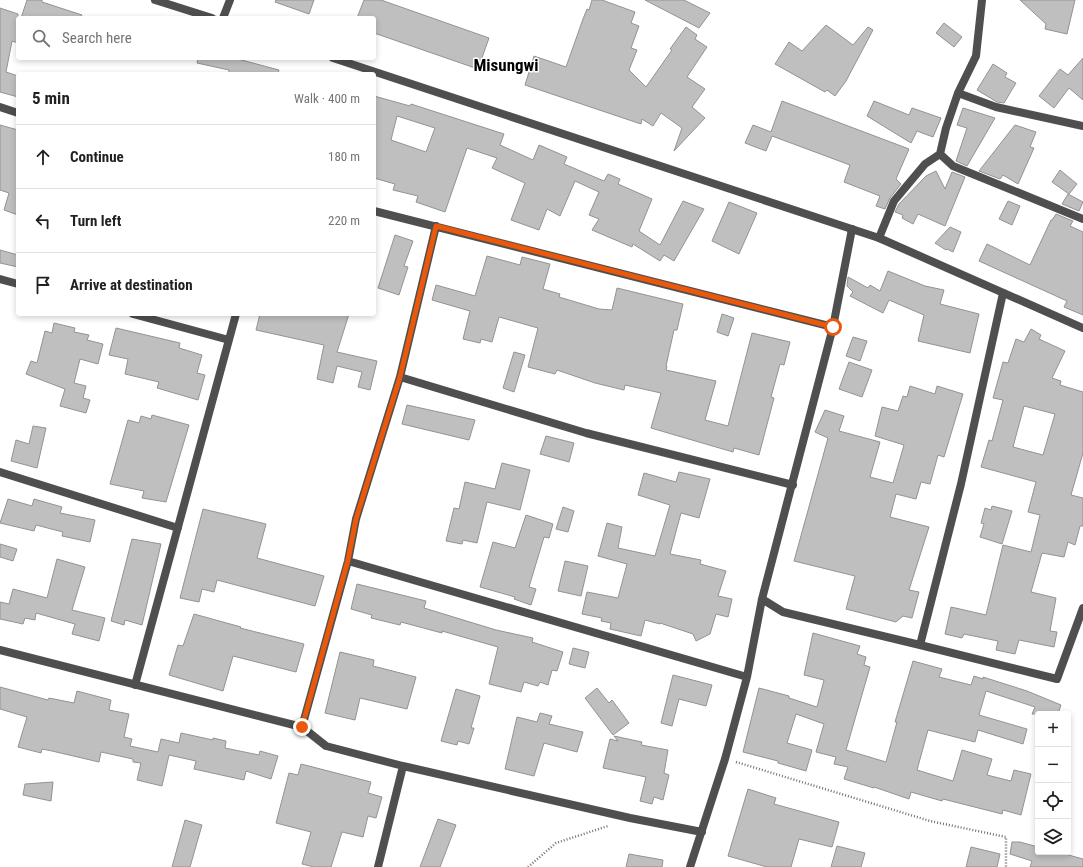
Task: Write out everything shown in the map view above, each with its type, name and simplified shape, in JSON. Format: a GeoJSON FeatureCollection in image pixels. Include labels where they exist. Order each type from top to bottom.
{"type":"FeatureCollection","features":[{"type":"Feature","properties":{"kind":"street"},"geometry":{"type":"LineString","coordinates":[[155,0],[206,16]]}},
{"type":"Feature","properties":{"kind":"street"},"geometry":{"type":"LineString","coordinates":[[224,16],[230,0]]}},
{"type":"Feature","properties":{"kind":"street"},"geometry":{"type":"LineString","coordinates":[[879,238],[894,201],[925,164],[940,154],[946,128],[958,93],[976,56],[982,0]]}},
{"type":"Feature","properties":{"kind":"street"},"geometry":{"type":"LineString","coordinates":[[339,60],[375,72]]}},
{"type":"Feature","properties":{"kind":"street"},"geometry":{"type":"LineString","coordinates":[[376,72],[879,238],[1083,328]]}},
{"type":"Feature","properties":{"kind":"street"},"geometry":{"type":"LineString","coordinates":[[958,93],[996,107],[1083,126]]}},
{"type":"Feature","properties":{"kind":"street"},"geometry":{"type":"LineString","coordinates":[[0,108],[16,112]]}},
{"type":"Feature","properties":{"kind":"street"},"geometry":{"type":"LineString","coordinates":[[940,154],[953,166],[1083,219]]}},
{"type":"Feature","properties":{"kind":"street"},"geometry":{"type":"LineString","coordinates":[[376,211],[833,327]]}},
{"type":"Feature","properties":{"kind":"street"},"geometry":{"type":"LineString","coordinates":[[302,727],[348,560],[356,519],[400,377],[436,226]]}},
{"type":"Feature","properties":{"kind":"street"},"geometry":{"type":"LineString","coordinates":[[690,867],[725,759],[747,677],[762,599],[793,485],[833,327],[852,230]]}},
{"type":"Feature","properties":{"kind":"street"},"geometry":{"type":"LineString","coordinates":[[0,279],[16,283]]}},
{"type":"Feature","properties":{"kind":"street"},"geometry":{"type":"LineString","coordinates":[[920,645],[961,484],[1003,293]]}},
{"type":"Feature","properties":{"kind":"street"},"geometry":{"type":"LineString","coordinates":[[140,316],[229,340]]}},
{"type":"Feature","properties":{"kind":"street"},"geometry":{"type":"LineString","coordinates":[[135,685],[235,316]]}},
{"type":"Feature","properties":{"kind":"street"},"geometry":{"type":"LineString","coordinates":[[400,377],[586,433],[793,485]]}},
{"type":"Feature","properties":{"kind":"street"},"geometry":{"type":"LineString","coordinates":[[0,472],[178,528]]}},
{"type":"Feature","properties":{"kind":"street"},"geometry":{"type":"LineString","coordinates":[[348,560],[747,677]]}},
{"type":"Feature","properties":{"kind":"street"},"geometry":{"type":"LineString","coordinates":[[762,599],[783,612],[1057,679],[1083,608]]}},
{"type":"Feature","properties":{"kind":"street"},"geometry":{"type":"LineString","coordinates":[[0,650],[302,727],[326,746],[403,766],[630,818],[702,832]]}},
{"type":"Feature","properties":{"kind":"street"},"geometry":{"type":"LineString","coordinates":[[378,867],[403,766]]}},
{"type":"Feature","properties":{"kind":"path"},"geometry":{"type":"LineString","coordinates":[[725,759],[930,821],[1006,837],[1006,867]]}},
{"type":"Feature","properties":{"kind":"path"},"geometry":{"type":"LineString","coordinates":[[528,867],[556,843],[630,818]]}},
{"type":"Feature","properties":{"kind":"building"},"geometry":{"type":"Polygon","coordinates":[[[27,0],[42,0],[42,2],[82,15],[82,16],[22,16],[27,0]]]}},
{"type":"Feature","properties":{"kind":"building"},"geometry":{"type":"Polygon","coordinates":[[[276,0],[314,0],[309,14],[275,2],[276,0]]]}},
{"type":"Feature","properties":{"kind":"building"},"geometry":{"type":"Polygon","coordinates":[[[364,0],[381,0],[489,38],[478,69],[376,34],[376,16],[358,16],[364,0]]]}},
{"type":"Feature","properties":{"kind":"building"},"geometry":{"type":"Polygon","coordinates":[[[592,0],[602,0],[635,12],[631,23],[639,26],[631,48],[637,50],[629,70],[646,87],[686,27],[697,35],[695,39],[707,47],[687,77],[705,89],[692,107],[705,118],[674,151],[682,128],[661,113],[653,126],[642,119],[641,124],[525,85],[534,56],[566,67],[583,19],[587,9],[589,10],[592,0]]]}},
{"type":"Feature","properties":{"kind":"building"},"geometry":{"type":"Polygon","coordinates":[[[645,0],[684,0],[710,13],[699,28],[645,0]]]}},
{"type":"Feature","properties":{"kind":"building"},"geometry":{"type":"Polygon","coordinates":[[[1020,0],[1075,0],[1067,34],[1045,29],[1046,24],[1020,0]]]}},
{"type":"Feature","properties":{"kind":"building"},"geometry":{"type":"Polygon","coordinates":[[[0,8],[18,14],[18,16],[16,16],[16,42],[12,41],[6,72],[16,75],[16,96],[0,92],[0,8]]]}},
{"type":"Feature","properties":{"kind":"building"},"geometry":{"type":"Polygon","coordinates":[[[944,23],[962,37],[954,47],[936,33],[944,23]]]}},
{"type":"Feature","properties":{"kind":"building"},"geometry":{"type":"Polygon","coordinates":[[[826,25],[853,45],[868,27],[873,30],[846,81],[835,96],[827,90],[825,92],[775,64],[789,42],[802,51],[826,25]]]}},
{"type":"Feature","properties":{"kind":"building"},"geometry":{"type":"Polygon","coordinates":[[[1083,58],[1083,100],[1069,88],[1054,108],[1039,96],[1060,69],[1068,75],[1083,58]]]}},
{"type":"Feature","properties":{"kind":"building"},"geometry":{"type":"Polygon","coordinates":[[[198,60],[242,60],[279,70],[278,72],[229,72],[229,70],[197,63],[198,60]]]}},
{"type":"Feature","properties":{"kind":"building"},"geometry":{"type":"Polygon","coordinates":[[[993,64],[1007,73],[1005,77],[1016,83],[1004,103],[997,102],[977,90],[993,64]]]}},
{"type":"Feature","properties":{"kind":"building"},"geometry":{"type":"Polygon","coordinates":[[[376,97],[410,106],[411,104],[504,134],[500,145],[533,160],[539,145],[567,157],[564,164],[604,181],[608,174],[620,179],[618,184],[652,199],[639,231],[660,245],[683,201],[704,209],[674,261],[664,255],[660,261],[633,244],[632,247],[592,230],[599,219],[589,215],[599,192],[575,181],[560,216],[547,209],[539,230],[511,220],[525,183],[492,168],[497,158],[467,148],[445,212],[416,202],[418,196],[393,190],[395,184],[376,179],[376,97]],[[397,116],[391,140],[426,152],[435,128],[397,116]]]}},
{"type":"Feature","properties":{"kind":"building"},"geometry":{"type":"Polygon","coordinates":[[[782,101],[909,149],[896,179],[901,184],[890,198],[885,209],[876,206],[880,196],[844,182],[850,165],[772,136],[766,151],[745,143],[753,125],[771,132],[782,101]]]}},
{"type":"Feature","properties":{"kind":"building"},"geometry":{"type":"Polygon","coordinates":[[[874,101],[909,115],[912,108],[941,118],[933,137],[917,131],[911,143],[867,116],[874,101]]]}},
{"type":"Feature","properties":{"kind":"building"},"geometry":{"type":"Polygon","coordinates":[[[963,108],[995,118],[967,166],[956,161],[967,128],[957,125],[963,108]]]}},
{"type":"Feature","properties":{"kind":"building"},"geometry":{"type":"Polygon","coordinates":[[[0,125],[16,129],[16,214],[4,210],[9,193],[0,190],[0,125]]]}},
{"type":"Feature","properties":{"kind":"building"},"geometry":{"type":"Polygon","coordinates":[[[1015,125],[1036,132],[1030,147],[1034,148],[1018,184],[1003,175],[1000,179],[979,171],[1015,125]]]}},
{"type":"Feature","properties":{"kind":"building"},"geometry":{"type":"Polygon","coordinates":[[[1060,170],[1077,184],[1069,194],[1052,182],[1060,170]]]}},
{"type":"Feature","properties":{"kind":"building"},"geometry":{"type":"Polygon","coordinates":[[[936,171],[945,189],[952,172],[965,177],[945,226],[918,214],[913,224],[902,218],[903,215],[895,212],[899,204],[926,176],[936,171]]]}},
{"type":"Feature","properties":{"kind":"building"},"geometry":{"type":"Polygon","coordinates":[[[1068,194],[1083,202],[1079,211],[1062,204],[1068,194]]]}},
{"type":"Feature","properties":{"kind":"building"},"geometry":{"type":"Polygon","coordinates":[[[1008,201],[1020,206],[1012,225],[999,219],[1008,201]]]}},
{"type":"Feature","properties":{"kind":"building"},"geometry":{"type":"Polygon","coordinates":[[[729,202],[757,213],[739,254],[712,241],[729,202]]]}},
{"type":"Feature","properties":{"kind":"building"},"geometry":{"type":"Polygon","coordinates":[[[1056,214],[1073,221],[1070,226],[1083,232],[1083,315],[1064,307],[1067,301],[979,261],[987,244],[1030,265],[1051,220],[1056,214]]]}},
{"type":"Feature","properties":{"kind":"building"},"geometry":{"type":"Polygon","coordinates":[[[950,227],[961,232],[953,252],[947,249],[946,250],[935,243],[950,227]]]}},
{"type":"Feature","properties":{"kind":"building"},"geometry":{"type":"Polygon","coordinates":[[[395,235],[413,241],[404,266],[408,267],[399,295],[378,288],[395,235]]]}},
{"type":"Feature","properties":{"kind":"building"},"geometry":{"type":"Polygon","coordinates":[[[0,250],[16,254],[16,267],[0,263],[0,250]]]}},
{"type":"Feature","properties":{"kind":"building"},"geometry":{"type":"Polygon","coordinates":[[[487,256],[520,265],[522,257],[550,264],[543,289],[560,294],[559,297],[599,309],[612,310],[617,288],[683,304],[677,330],[674,330],[666,370],[716,381],[705,420],[728,426],[752,333],[790,342],[784,365],[780,364],[771,397],[774,398],[759,455],[734,448],[733,452],[651,428],[661,393],[625,385],[624,390],[595,383],[557,370],[555,374],[528,367],[538,328],[499,317],[492,342],[481,339],[480,343],[463,339],[470,311],[432,300],[436,285],[475,296],[487,256]]]}},
{"type":"Feature","properties":{"kind":"building"},"geometry":{"type":"Polygon","coordinates":[[[888,271],[925,286],[944,290],[940,304],[979,314],[970,353],[918,341],[924,315],[889,300],[883,313],[850,296],[853,292],[847,286],[848,277],[868,288],[870,285],[880,291],[888,271]]]}},
{"type":"Feature","properties":{"kind":"building"},"geometry":{"type":"Polygon","coordinates":[[[722,314],[734,318],[728,336],[717,332],[722,314]]]}},
{"type":"Feature","properties":{"kind":"building"},"geometry":{"type":"Polygon","coordinates":[[[260,316],[348,316],[337,352],[377,361],[370,390],[358,387],[362,372],[337,366],[333,383],[317,379],[324,345],[256,330],[260,316]]]}},
{"type":"Feature","properties":{"kind":"building"},"geometry":{"type":"Polygon","coordinates":[[[54,323],[75,328],[74,332],[89,335],[87,340],[103,344],[98,364],[80,359],[74,383],[86,386],[83,398],[90,400],[86,413],[60,406],[65,389],[26,374],[31,361],[37,363],[45,331],[52,333],[54,323]]]}},
{"type":"Feature","properties":{"kind":"building"},"geometry":{"type":"Polygon","coordinates":[[[116,328],[180,343],[179,348],[202,355],[197,373],[205,375],[198,400],[157,388],[159,382],[125,374],[128,359],[109,355],[116,328]]]}},
{"type":"Feature","properties":{"kind":"building"},"geometry":{"type":"Polygon","coordinates":[[[1031,329],[1041,335],[1039,339],[1065,351],[1052,378],[1061,381],[1060,385],[1083,392],[1083,453],[1071,495],[1083,498],[1083,526],[1080,526],[1075,545],[1068,542],[1064,557],[1042,553],[1031,592],[1056,598],[1050,631],[1057,632],[1054,647],[1019,640],[1015,654],[996,650],[998,641],[964,634],[962,638],[945,634],[951,607],[986,615],[1003,545],[1031,552],[1040,515],[1028,512],[1036,482],[981,467],[989,440],[992,441],[1003,400],[993,398],[1003,362],[1008,363],[1016,339],[1024,342],[1031,329]],[[1024,406],[1013,447],[1043,455],[1055,414],[1024,406]]]}},
{"type":"Feature","properties":{"kind":"building"},"geometry":{"type":"Polygon","coordinates":[[[853,337],[867,341],[860,361],[846,356],[853,337]]]}},
{"type":"Feature","properties":{"kind":"building"},"geometry":{"type":"Polygon","coordinates":[[[514,352],[525,355],[514,392],[503,388],[514,352]]]}},
{"type":"Feature","properties":{"kind":"building"},"geometry":{"type":"Polygon","coordinates":[[[849,362],[872,370],[862,397],[839,389],[849,362]]]}},
{"type":"Feature","properties":{"kind":"building"},"geometry":{"type":"Polygon","coordinates":[[[910,386],[935,394],[937,386],[963,394],[944,457],[938,455],[930,484],[921,482],[916,499],[896,494],[890,517],[929,527],[909,590],[919,592],[912,618],[903,616],[896,622],[846,609],[855,576],[794,561],[828,438],[815,432],[825,410],[844,416],[839,431],[880,442],[870,477],[893,483],[904,445],[875,436],[882,407],[898,411],[903,396],[907,397],[910,386]]]}},
{"type":"Feature","properties":{"kind":"building"},"geometry":{"type":"Polygon","coordinates":[[[407,405],[475,420],[469,440],[402,424],[407,405]]]}},
{"type":"Feature","properties":{"kind":"building"},"geometry":{"type":"Polygon","coordinates":[[[152,415],[189,425],[166,502],[142,498],[144,491],[110,484],[128,420],[139,423],[141,416],[151,419],[152,415]]]}},
{"type":"Feature","properties":{"kind":"building"},"geometry":{"type":"Polygon","coordinates":[[[33,426],[46,428],[37,468],[11,461],[16,440],[29,444],[33,426]]]}},
{"type":"Feature","properties":{"kind":"building"},"geometry":{"type":"Polygon","coordinates":[[[546,436],[574,443],[569,462],[540,454],[546,436]]]}},
{"type":"Feature","properties":{"kind":"building"},"geometry":{"type":"Polygon","coordinates":[[[502,463],[530,470],[520,510],[487,502],[477,543],[463,540],[462,544],[446,541],[454,508],[459,509],[465,482],[495,489],[502,463]]]}},
{"type":"Feature","properties":{"kind":"building"},"geometry":{"type":"Polygon","coordinates":[[[679,472],[710,479],[699,518],[681,513],[670,554],[701,560],[700,564],[726,571],[718,596],[732,599],[728,617],[716,614],[710,634],[696,641],[693,634],[660,623],[645,620],[641,636],[610,629],[611,623],[601,621],[602,618],[582,614],[587,592],[618,598],[627,564],[598,556],[607,523],[622,527],[618,548],[655,556],[670,505],[638,495],[644,473],[676,482],[679,472]]]}},
{"type":"Feature","properties":{"kind":"building"},"geometry":{"type":"Polygon","coordinates":[[[8,499],[32,506],[34,499],[62,507],[60,513],[95,520],[90,542],[62,536],[63,532],[36,525],[34,531],[0,523],[8,499]]]}},
{"type":"Feature","properties":{"kind":"building"},"geometry":{"type":"Polygon","coordinates":[[[992,506],[1012,511],[1002,544],[980,537],[984,524],[981,523],[985,508],[991,510],[992,506]]]}},
{"type":"Feature","properties":{"kind":"building"},"geometry":{"type":"Polygon","coordinates":[[[563,507],[574,511],[568,532],[556,529],[563,507]]]}},
{"type":"Feature","properties":{"kind":"building"},"geometry":{"type":"Polygon","coordinates":[[[203,509],[266,524],[257,558],[324,576],[315,606],[217,580],[214,592],[202,589],[199,602],[180,598],[203,509]]]}},
{"type":"Feature","properties":{"kind":"building"},"geometry":{"type":"Polygon","coordinates":[[[526,515],[553,524],[549,538],[544,537],[529,587],[536,589],[531,605],[514,599],[515,597],[480,587],[493,542],[515,548],[526,515]]]}},
{"type":"Feature","properties":{"kind":"building"},"geometry":{"type":"Polygon","coordinates":[[[132,539],[161,544],[142,625],[125,620],[124,625],[111,621],[132,539]]]}},
{"type":"Feature","properties":{"kind":"building"},"geometry":{"type":"Polygon","coordinates":[[[0,544],[17,549],[13,561],[0,557],[0,544]]]}},
{"type":"Feature","properties":{"kind":"building"},"geometry":{"type":"Polygon","coordinates":[[[57,559],[85,567],[72,610],[105,618],[99,641],[72,634],[75,624],[36,613],[35,620],[25,618],[23,624],[0,619],[0,602],[9,604],[13,589],[47,598],[57,559]]]}},
{"type":"Feature","properties":{"kind":"building"},"geometry":{"type":"Polygon","coordinates":[[[565,561],[588,566],[581,596],[558,591],[565,561]]]}},
{"type":"Feature","properties":{"kind":"building"},"geometry":{"type":"Polygon","coordinates":[[[357,584],[426,601],[424,608],[496,630],[533,638],[532,642],[563,652],[557,671],[552,670],[548,685],[540,682],[538,686],[524,682],[521,692],[489,684],[498,647],[442,631],[442,633],[401,622],[400,625],[371,618],[372,615],[351,609],[357,584]]]}},
{"type":"Feature","properties":{"kind":"building"},"geometry":{"type":"Polygon","coordinates":[[[194,614],[241,627],[240,628],[304,644],[296,672],[233,656],[223,691],[169,675],[178,645],[183,646],[194,614]]]}},
{"type":"Feature","properties":{"kind":"building"},"geometry":{"type":"Polygon","coordinates":[[[813,633],[860,646],[857,654],[866,657],[864,665],[870,667],[846,750],[886,762],[897,722],[895,722],[913,661],[942,669],[939,677],[971,685],[974,676],[983,679],[983,677],[1027,691],[1061,705],[1059,711],[1035,711],[1035,714],[1032,714],[1035,707],[986,691],[979,715],[1027,729],[1023,744],[978,730],[975,742],[928,730],[917,770],[953,781],[962,750],[992,759],[987,775],[1011,781],[1014,770],[1031,774],[1021,815],[1003,810],[1002,814],[943,799],[942,801],[911,792],[909,799],[844,779],[848,767],[834,764],[836,757],[816,752],[824,724],[796,714],[787,743],[812,750],[806,771],[778,763],[778,761],[743,752],[759,688],[789,696],[789,698],[817,707],[824,680],[804,675],[813,633]]]}},
{"type":"Feature","properties":{"kind":"building"},"geometry":{"type":"Polygon","coordinates":[[[573,648],[589,652],[585,668],[569,664],[573,648]]]}},
{"type":"Feature","properties":{"kind":"building"},"geometry":{"type":"Polygon","coordinates":[[[340,652],[374,660],[373,666],[416,677],[407,709],[360,698],[355,720],[325,713],[340,652]]]}},
{"type":"Feature","properties":{"kind":"building"},"geometry":{"type":"Polygon","coordinates":[[[673,675],[712,685],[706,706],[679,699],[672,726],[661,723],[673,675]]]}},
{"type":"Feature","properties":{"kind":"building"},"geometry":{"type":"Polygon","coordinates":[[[0,687],[48,700],[49,698],[74,703],[77,691],[111,700],[109,710],[129,714],[124,737],[132,739],[130,746],[158,752],[161,739],[179,743],[181,733],[213,740],[213,738],[226,741],[225,748],[259,755],[260,751],[278,756],[271,779],[246,771],[244,780],[194,769],[196,761],[169,755],[162,786],[137,780],[141,763],[133,762],[133,759],[101,752],[99,762],[42,749],[41,753],[18,747],[27,717],[0,709],[0,687]]]}},
{"type":"Feature","properties":{"kind":"building"},"geometry":{"type":"Polygon","coordinates":[[[597,688],[609,703],[612,700],[629,723],[613,735],[585,698],[597,688]]]}},
{"type":"Feature","properties":{"kind":"building"},"geometry":{"type":"Polygon","coordinates":[[[456,689],[480,696],[471,728],[474,728],[469,744],[458,741],[457,745],[441,741],[456,689]]]}},
{"type":"Feature","properties":{"kind":"building"},"geometry":{"type":"Polygon","coordinates":[[[540,713],[552,716],[549,724],[583,732],[577,752],[544,743],[534,776],[505,769],[517,717],[537,722],[540,713]]]}},
{"type":"Feature","properties":{"kind":"building"},"geometry":{"type":"Polygon","coordinates":[[[614,736],[642,742],[641,745],[668,750],[664,773],[669,775],[663,800],[654,797],[652,804],[640,801],[646,777],[603,768],[610,739],[618,741],[614,736]]]}},
{"type":"Feature","properties":{"kind":"building"},"geometry":{"type":"Polygon","coordinates":[[[301,764],[371,782],[368,793],[382,797],[376,818],[368,816],[363,837],[342,832],[331,867],[314,867],[302,864],[311,832],[276,823],[289,773],[298,775],[301,764]]]}},
{"type":"Feature","properties":{"kind":"building"},"geometry":{"type":"Polygon","coordinates":[[[53,782],[51,801],[23,795],[25,784],[53,782]]]}},
{"type":"Feature","properties":{"kind":"building"},"geometry":{"type":"Polygon","coordinates":[[[748,789],[776,798],[774,804],[839,822],[832,847],[799,839],[791,867],[767,867],[728,856],[748,789]]]}},
{"type":"Feature","properties":{"kind":"building"},"geometry":{"type":"Polygon","coordinates":[[[438,819],[456,825],[440,867],[420,867],[438,819]]]}},
{"type":"Feature","properties":{"kind":"building"},"geometry":{"type":"Polygon","coordinates":[[[185,820],[202,825],[190,867],[172,867],[185,820]]]}},
{"type":"Feature","properties":{"kind":"building"},"geometry":{"type":"Polygon","coordinates":[[[1012,842],[1020,842],[1035,846],[1035,855],[1069,855],[1083,859],[1083,867],[1030,867],[1032,861],[1010,854],[1012,842]]]}},
{"type":"Feature","properties":{"kind":"building"},"geometry":{"type":"Polygon","coordinates":[[[837,846],[865,853],[861,867],[831,867],[837,846]]]}},
{"type":"Feature","properties":{"kind":"building"},"geometry":{"type":"Polygon","coordinates":[[[971,847],[1000,854],[997,867],[966,867],[971,847]]]}},
{"type":"Feature","properties":{"kind":"building"},"geometry":{"type":"Polygon","coordinates":[[[629,854],[663,860],[662,867],[626,867],[629,854]]]}},
{"type":"Feature","properties":{"kind":"district","name":"Misungwi"},"geometry":{"type":"Point","coordinates":[506,65]}},
{"type":"Feature","properties":{"kind":"route"},"geometry":{"type":"LineString","coordinates":[[302,727],[348,560],[356,519],[400,377],[436,226],[833,327]]}}]}
